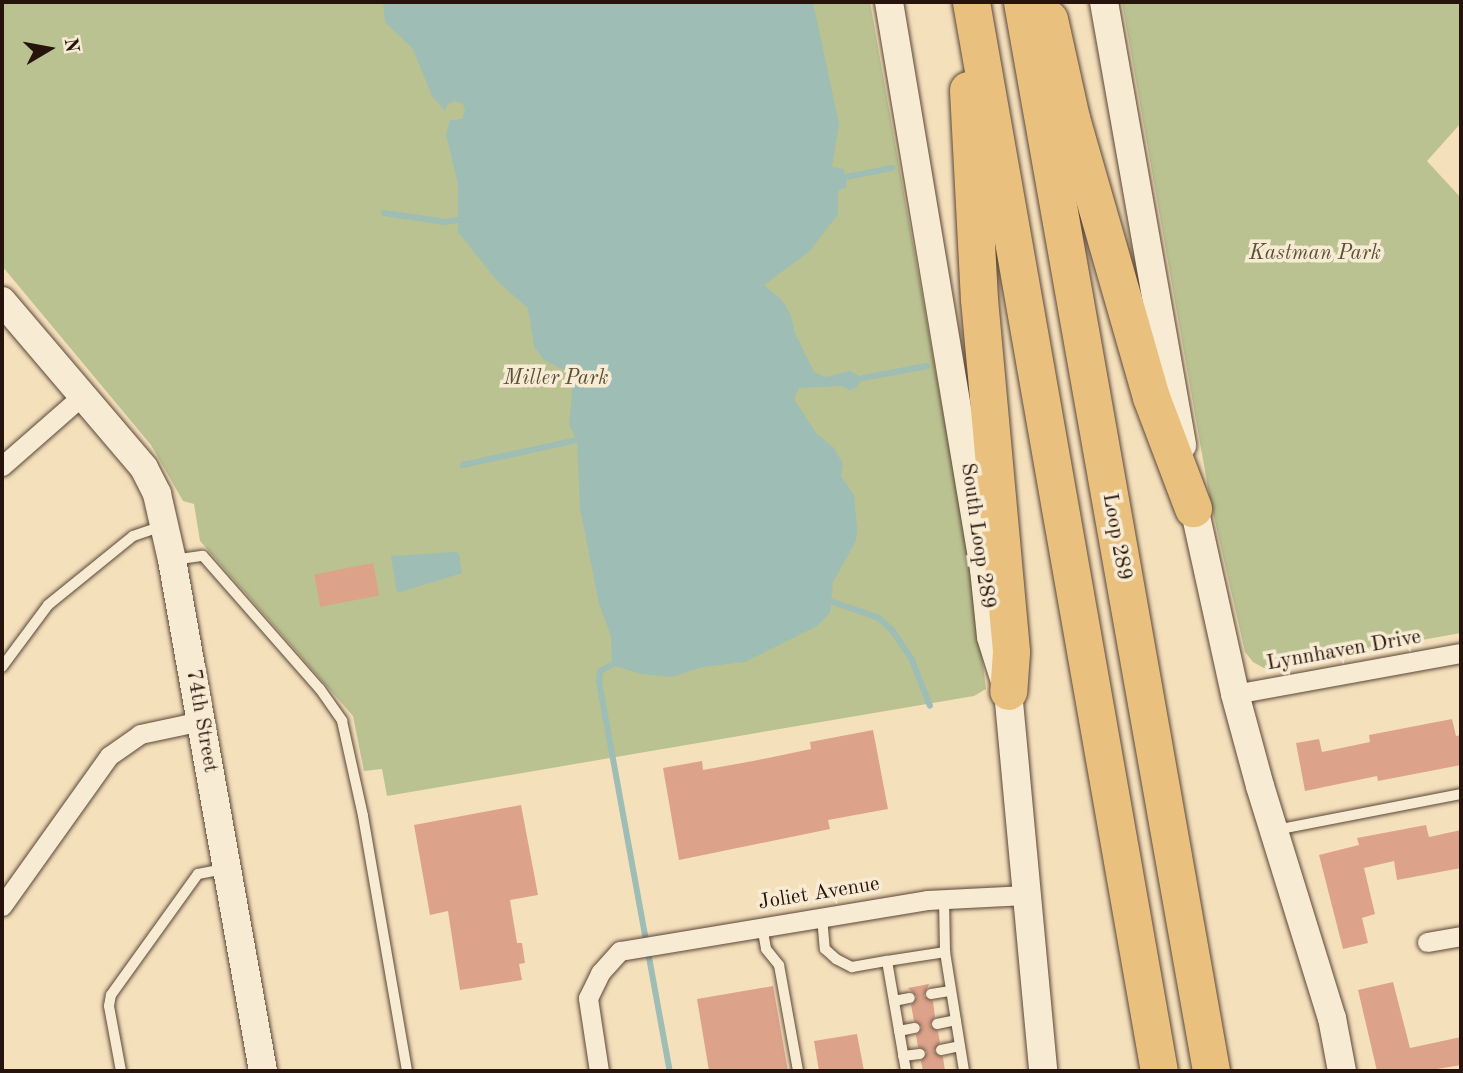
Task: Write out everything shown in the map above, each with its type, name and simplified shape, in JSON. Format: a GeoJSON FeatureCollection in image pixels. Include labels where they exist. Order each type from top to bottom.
{"type":"FeatureCollection","features":[{"type":"Feature","properties":{"kind":"highway"},"geometry":{"type":"LineString","coordinates":[[965,2],[979,299],[1011,652],[1008,691]]}},
{"type":"Feature","properties":{"kind":"highway"},"geometry":{"type":"LineString","coordinates":[[971,2],[1159,1071]]}},
{"type":"Feature","properties":{"kind":"highway","name":"Loop 289"},"geometry":{"type":"LineString","coordinates":[[1022,2],[1210,1071]]}},
{"type":"Feature","properties":{"kind":"highway"},"geometry":{"type":"LineString","coordinates":[[1045,2],[1071,118],[1151,397],[1193,508]]}},
{"type":"Feature","properties":{"kind":"main road","name":"South Loop 289"},"geometry":{"type":"LineString","coordinates":[[888,2],[977,528],[991,637],[1008,691],[1023,830],[1026,895],[1043,1071]]}},
{"type":"Feature","properties":{"kind":"main road"},"geometry":{"type":"LineString","coordinates":[[1104,2],[1193,508],[1235,694],[1273,830],[1351,1071]]}},
{"type":"Feature","properties":{"kind":"main road","name":"74th Street"},"geometry":{"type":"LineString","coordinates":[[2,301],[144,468],[157,494],[166,526],[263,1071]]}},
{"type":"Feature","properties":{"kind":"main road"},"geometry":{"type":"LineString","coordinates":[[1332,1018],[1342,1071]]}},
{"type":"Feature","properties":{"kind":"street"},"geometry":{"type":"LineString","coordinates":[[2,466],[82,396]]}},
{"type":"Feature","properties":{"kind":"street","name":"Lynnhaven Drive"},"geometry":{"type":"LineString","coordinates":[[1235,694],[1461,653]]}},
{"type":"Feature","properties":{"kind":"street"},"geometry":{"type":"LineString","coordinates":[[2,906],[109,756],[140,734],[201,720]]}},
{"type":"Feature","properties":{"kind":"street","name":"Joliet Avenue"},"geometry":{"type":"LineString","coordinates":[[599,1071],[588,998],[600,973],[621,951],[762,926],[944,899],[1026,895]]}},
{"type":"Feature","properties":{"kind":"street"},"geometry":{"type":"LineString","coordinates":[[1427,942],[1461,936]]}},
{"type":"Feature","properties":{"kind":"lane"},"geometry":{"type":"LineString","coordinates":[[2,667],[48,605],[133,536],[166,526]]}},
{"type":"Feature","properties":{"kind":"lane"},"geometry":{"type":"LineString","coordinates":[[172,560],[203,556],[320,689],[342,721],[363,817],[407,1071]]}},
{"type":"Feature","properties":{"kind":"lane"},"geometry":{"type":"LineString","coordinates":[[1273,830],[1461,794]]}},
{"type":"Feature","properties":{"kind":"lane"},"geometry":{"type":"LineString","coordinates":[[121,1071],[109,1006],[111,995],[198,874],[227,868]]}},
{"type":"Feature","properties":{"kind":"lane"},"geometry":{"type":"LineString","coordinates":[[944,899],[945,952],[964,1071]]}},
{"type":"Feature","properties":{"kind":"lane"},"geometry":{"type":"LineString","coordinates":[[822,917],[825,949],[835,960],[852,967],[945,952]]}},
{"type":"Feature","properties":{"kind":"lane"},"geometry":{"type":"LineString","coordinates":[[762,926],[765,949],[779,965],[798,1071]]}},
{"type":"Feature","properties":{"kind":"lane"},"geometry":{"type":"LineString","coordinates":[[887,961],[906,1071]]}},
{"type":"Feature","properties":{"kind":"lane"},"geometry":{"type":"LineString","coordinates":[[931,994],[951,990]]}},
{"type":"Feature","properties":{"kind":"lane"},"geometry":{"type":"LineString","coordinates":[[894,1001],[909,998]]}},
{"type":"Feature","properties":{"kind":"lane"},"geometry":{"type":"LineString","coordinates":[[937,1024],[956,1020]]}},
{"type":"Feature","properties":{"kind":"lane"},"geometry":{"type":"LineString","coordinates":[[899,1031],[915,1028]]}},
{"type":"Feature","properties":{"kind":"lane"},"geometry":{"type":"LineString","coordinates":[[941,1050],[960,1046]]}},
{"type":"Feature","properties":{"kind":"lane"},"geometry":{"type":"LineString","coordinates":[[903,1056],[920,1054]]}},
{"type":"Feature","properties":{"kind":"green space","name":"Miller Park"},"geometry":{"type":"Polygon","coordinates":[[[2,2],[870,2],[971,571],[986,689],[974,696],[387,796],[382,769],[364,771],[353,716],[200,541],[194,504],[183,501],[151,445],[2,266],[2,2]]]}},
{"type":"Feature","properties":{"kind":"green space","name":"Kastman Park"},"geometry":{"type":"Polygon","coordinates":[[[1122,2],[1461,2],[1461,123],[1427,161],[1461,198],[1461,633],[1264,668],[1253,662],[1245,652],[1210,499],[1122,2]]]}},
{"type":"Feature","properties":{"kind":"water"},"geometry":{"type":"Polygon","coordinates":[[[383,2],[813,2],[839,124],[832,167],[844,169],[847,187],[838,191],[838,214],[810,251],[764,285],[782,300],[814,372],[826,377],[850,371],[863,378],[856,388],[850,390],[841,386],[799,388],[794,399],[816,433],[834,448],[843,464],[841,476],[854,495],[856,541],[833,582],[830,613],[817,626],[745,662],[702,667],[672,677],[641,674],[612,665],[611,636],[599,604],[580,508],[577,440],[569,425],[573,381],[570,373],[544,360],[534,346],[528,308],[498,282],[458,232],[458,184],[446,134],[450,120],[462,119],[465,111],[463,104],[455,101],[448,104],[445,111],[432,96],[413,49],[385,22],[383,2]]]}},
{"type":"Feature","properties":{"kind":"water"},"geometry":{"type":"Polygon","coordinates":[[[459,554],[462,573],[397,593],[391,556],[459,554]]]}},
{"type":"Feature","properties":{"kind":"building"},"geometry":{"type":"Polygon","coordinates":[[[373,563],[379,595],[320,607],[314,574],[373,563]]]}},
{"type":"Feature","properties":{"kind":"building"},"geometry":{"type":"Polygon","coordinates":[[[1452,719],[1456,736],[1461,735],[1461,765],[1378,781],[1377,776],[1305,791],[1296,743],[1319,739],[1322,752],[1370,742],[1369,735],[1452,719]]]}},
{"type":"Feature","properties":{"kind":"building"},"geometry":{"type":"Polygon","coordinates":[[[873,730],[888,809],[828,820],[830,829],[679,860],[663,768],[702,761],[703,770],[753,761],[811,749],[810,742],[873,730]]]}},
{"type":"Feature","properties":{"kind":"building"},"geometry":{"type":"Polygon","coordinates":[[[521,805],[538,895],[510,900],[517,943],[522,943],[525,963],[519,964],[522,980],[460,990],[448,911],[430,915],[414,825],[521,805]]]}},
{"type":"Feature","properties":{"kind":"building"},"geometry":{"type":"Polygon","coordinates":[[[1426,825],[1429,837],[1461,830],[1461,868],[1397,880],[1394,861],[1364,868],[1375,914],[1362,918],[1368,943],[1343,949],[1319,855],[1359,845],[1357,838],[1426,825]]]}},
{"type":"Feature","properties":{"kind":"building"},"geometry":{"type":"Polygon","coordinates":[[[1393,982],[1410,1048],[1461,1037],[1461,1065],[1425,1071],[1377,1071],[1358,990],[1393,982]]]}},
{"type":"Feature","properties":{"kind":"building"},"geometry":{"type":"Polygon","coordinates":[[[929,984],[924,996],[933,1001],[935,1017],[930,1025],[938,1031],[940,1043],[934,1051],[943,1057],[945,1071],[923,1071],[921,1061],[927,1052],[918,1047],[916,1035],[922,1027],[914,1021],[911,1005],[917,997],[908,988],[929,984]]]}},
{"type":"Feature","properties":{"kind":"building"},"geometry":{"type":"Polygon","coordinates":[[[773,986],[788,1071],[709,1071],[697,999],[773,986]]]}},
{"type":"Feature","properties":{"kind":"building"},"geometry":{"type":"Polygon","coordinates":[[[857,1034],[864,1071],[819,1071],[814,1041],[857,1034]]]}},
{"type":"Feature","properties":{"kind":"waterway"},"geometry":{"type":"LineString","coordinates":[[846,177],[892,168]]}},
{"type":"Feature","properties":{"kind":"waterway"},"geometry":{"type":"LineString","coordinates":[[384,213],[445,222],[457,220]]}},
{"type":"Feature","properties":{"kind":"waterway"},"geometry":{"type":"LineString","coordinates":[[863,378],[927,366]]}},
{"type":"Feature","properties":{"kind":"waterway"},"geometry":{"type":"LineString","coordinates":[[463,465],[577,440]]}},
{"type":"Feature","properties":{"kind":"waterway"},"geometry":{"type":"LineString","coordinates":[[833,602],[879,618],[892,630],[912,660],[930,706]]}},
{"type":"Feature","properties":{"kind":"waterway"},"geometry":{"type":"LineString","coordinates":[[612,665],[600,671],[599,682],[670,1071]]}}]}
